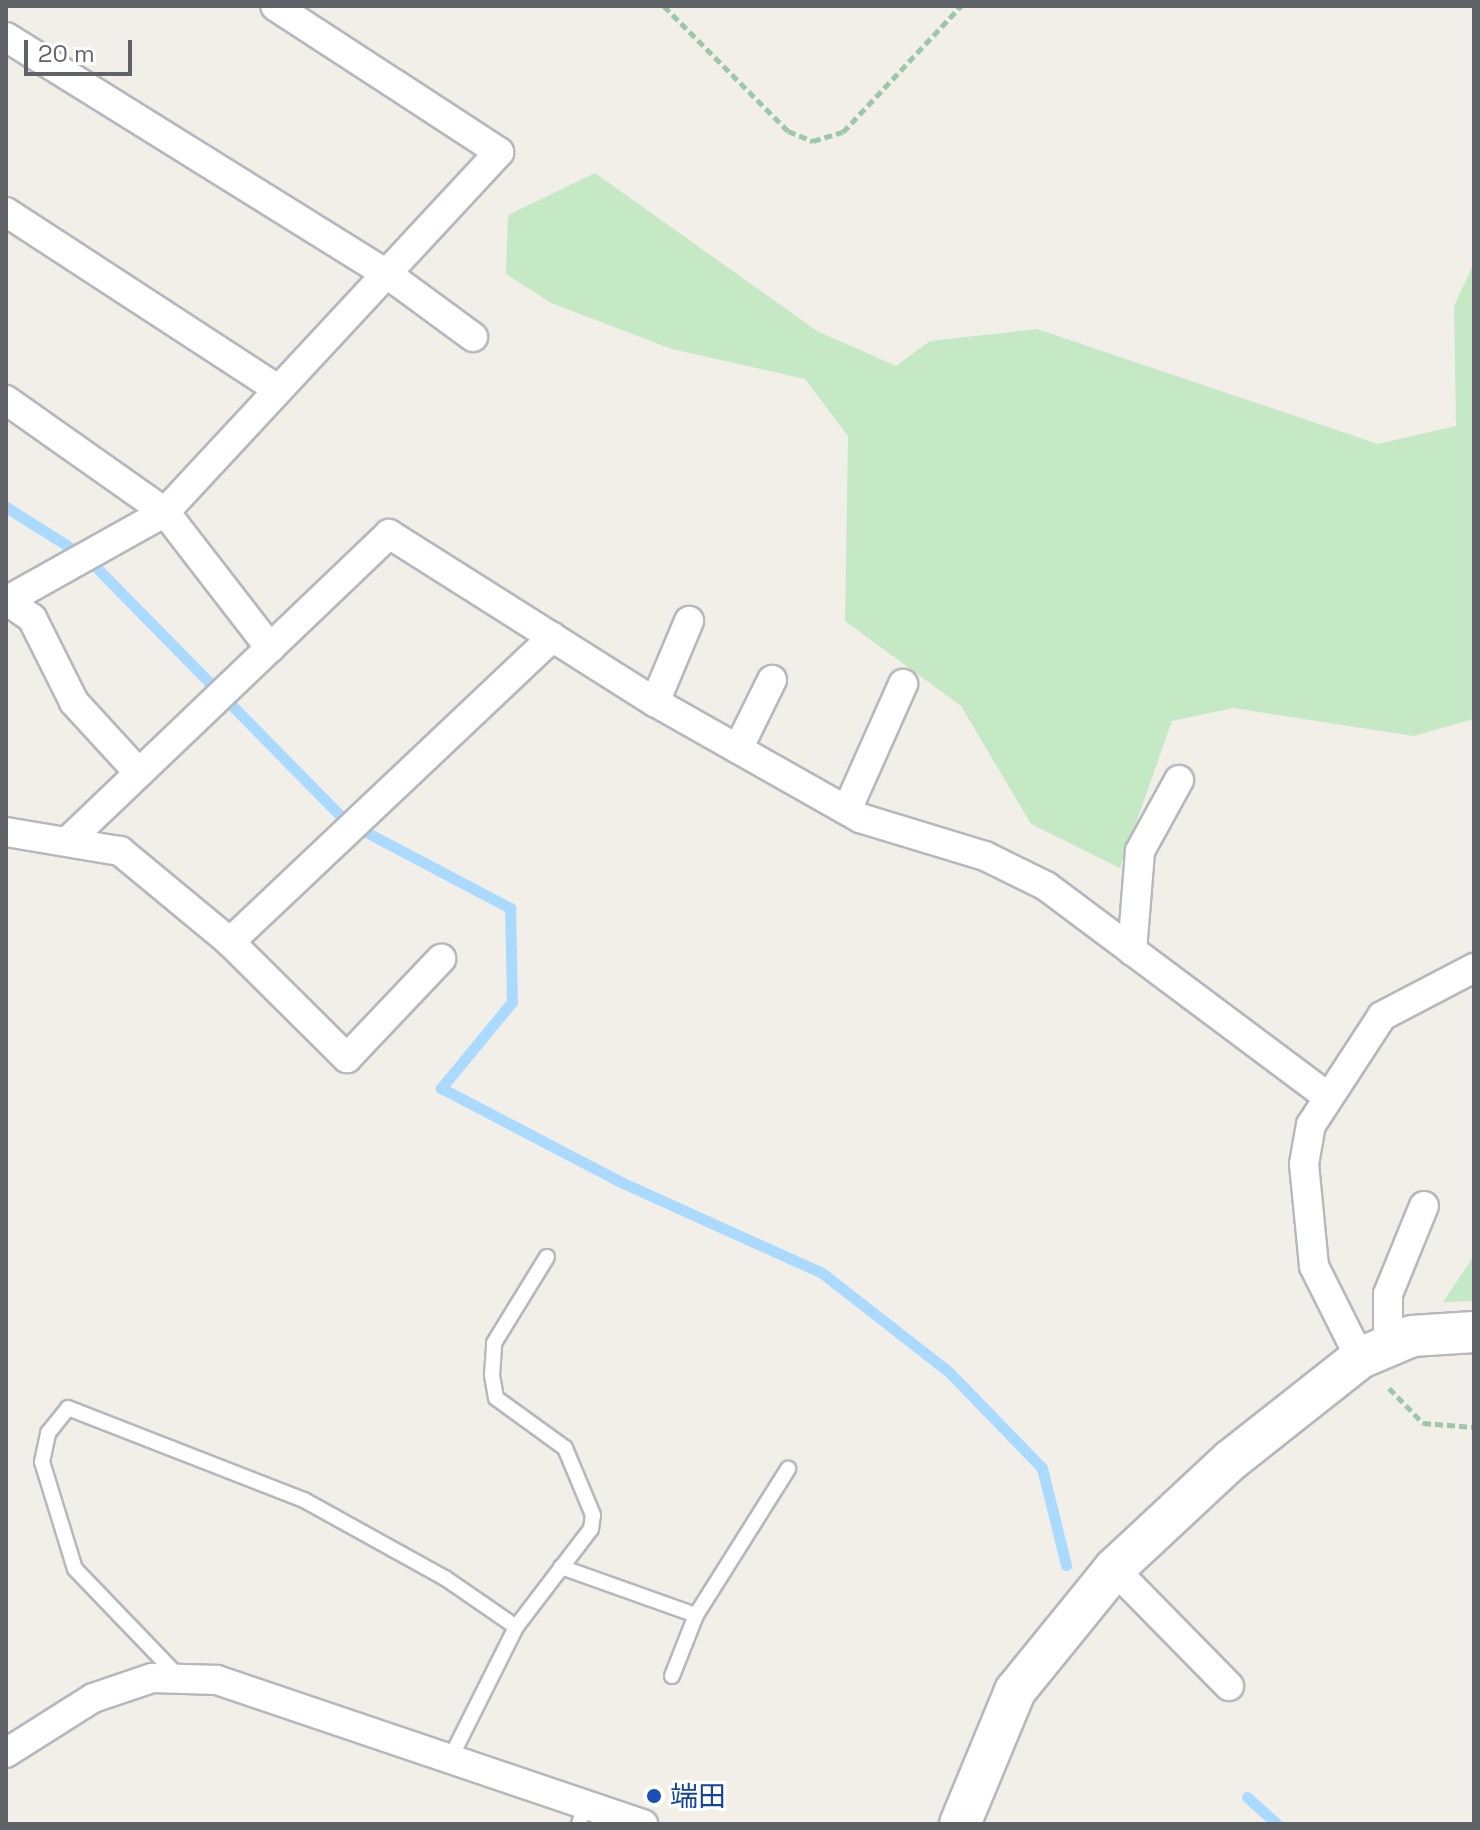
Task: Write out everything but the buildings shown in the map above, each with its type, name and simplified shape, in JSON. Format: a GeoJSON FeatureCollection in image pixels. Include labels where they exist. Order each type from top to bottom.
{"type":"FeatureCollection","features":[{"type":"Feature","properties":{"kind":"street"},"geometry":{"type":"LineString","coordinates":[[139,773],[74,702],[32,618],[6,600],[165,512],[278,389],[390,276],[499,152],[275,6]]}},
{"type":"Feature","properties":{"kind":"street"},"geometry":{"type":"LineString","coordinates":[[6,37],[390,276],[473,337]]}},
{"type":"Feature","properties":{"kind":"street"},"geometry":{"type":"LineString","coordinates":[[6,212],[278,389]]}},
{"type":"Feature","properties":{"kind":"street"},"geometry":{"type":"LineString","coordinates":[[6,400],[165,512],[270,648]]}},
{"type":"Feature","properties":{"kind":"street"},"geometry":{"type":"LineString","coordinates":[[70,839],[389,534],[655,702],[847,810],[985,856],[1046,886],[1325,1095]]}},
{"type":"Feature","properties":{"kind":"street"},"geometry":{"type":"LineString","coordinates":[[655,702],[689,621]]}},
{"type":"Feature","properties":{"kind":"street"},"geometry":{"type":"LineString","coordinates":[[230,942],[552,637]]}},
{"type":"Feature","properties":{"kind":"street"},"geometry":{"type":"LineString","coordinates":[[738,749],[772,680]]}},
{"type":"Feature","properties":{"kind":"street"},"geometry":{"type":"LineString","coordinates":[[847,810],[903,684]]}},
{"type":"Feature","properties":{"kind":"street"},"geometry":{"type":"LineString","coordinates":[[1132,951],[1140,851],[1179,780]]}},
{"type":"Feature","properties":{"kind":"street"},"geometry":{"type":"LineString","coordinates":[[6,832],[70,839],[120,851],[230,942],[347,1058],[441,959]]}},
{"type":"Feature","properties":{"kind":"street"},"geometry":{"type":"LineString","coordinates":[[1374,1351],[1332,1313],[1306,1214],[1304,1164],[1325,1095],[1382,1016],[1474,968]]}},
{"type":"Feature","properties":{"kind":"street"},"geometry":{"type":"LineString","coordinates":[[1374,1351],[1388,1294],[1424,1206]]}},
{"type":"Feature","properties":{"kind":"street"},"geometry":{"type":"LineString","coordinates":[[960,1824],[1015,1691],[1114,1569],[1231,1460],[1374,1351],[1474,1332]]}},
{"type":"Feature","properties":{"kind":"street"},"geometry":{"type":"LineString","coordinates":[[1114,1569],[1229,1686]]}},
{"type":"Feature","properties":{"kind":"street"},"geometry":{"type":"LineString","coordinates":[[6,1753],[93,1698],[152,1678],[217,1680],[450,1759],[582,1814],[643,1824]]}},
{"type":"Feature","properties":{"kind":"lane"},"geometry":{"type":"LineString","coordinates":[[450,1759],[516,1627],[561,1567],[593,1515],[565,1448],[496,1398],[492,1375],[494,1343],[547,1257]]}},
{"type":"Feature","properties":{"kind":"lane"},"geometry":{"type":"LineString","coordinates":[[180,1678],[75,1569],[42,1462],[48,1433],[68,1408],[304,1500],[445,1578],[516,1627]]}},
{"type":"Feature","properties":{"kind":"lane"},"geometry":{"type":"LineString","coordinates":[[672,1676],[696,1615],[788,1469]]}},
{"type":"Feature","properties":{"kind":"lane"},"geometry":{"type":"LineString","coordinates":[[561,1567],[696,1615]]}},
{"type":"Feature","properties":{"kind":"path"},"geometry":{"type":"LineString","coordinates":[[664,6],[788,131],[813,141],[843,132],[961,6]]}},
{"type":"Feature","properties":{"kind":"path"},"geometry":{"type":"LineString","coordinates":[[1374,1351],[1423,1423],[1474,1427]]}},
{"type":"Feature","properties":{"kind":"green space"},"geometry":{"type":"Polygon","coordinates":[[[595,173],[817,331],[896,366],[930,341],[1037,329],[1378,444],[1456,426],[1454,306],[1474,263],[1474,719],[1413,736],[1233,708],[1172,721],[1120,868],[1031,824],[961,706],[845,621],[848,436],[805,379],[672,349],[551,303],[506,274],[508,215],[595,173]]]}},
{"type":"Feature","properties":{"kind":"green space"},"geometry":{"type":"Polygon","coordinates":[[[1474,1256],[1474,1301],[1443,1302],[1474,1256]]]}},
{"type":"Feature","properties":{"kind":"waterway"},"geometry":{"type":"LineString","coordinates":[[6,507],[87,558],[345,821],[510,908],[512,1002],[441,1088],[623,1183],[822,1273],[948,1371],[1042,1468],[1066,1565]]}},
{"type":"Feature","properties":{"kind":"waterway"},"geometry":{"type":"LineString","coordinates":[[1247,1797],[1277,1824]]}},
{"type":"Feature","properties":{"kind":"place","name":"端田"},"geometry":{"type":"Point","coordinates":[654,1796]}}]}
